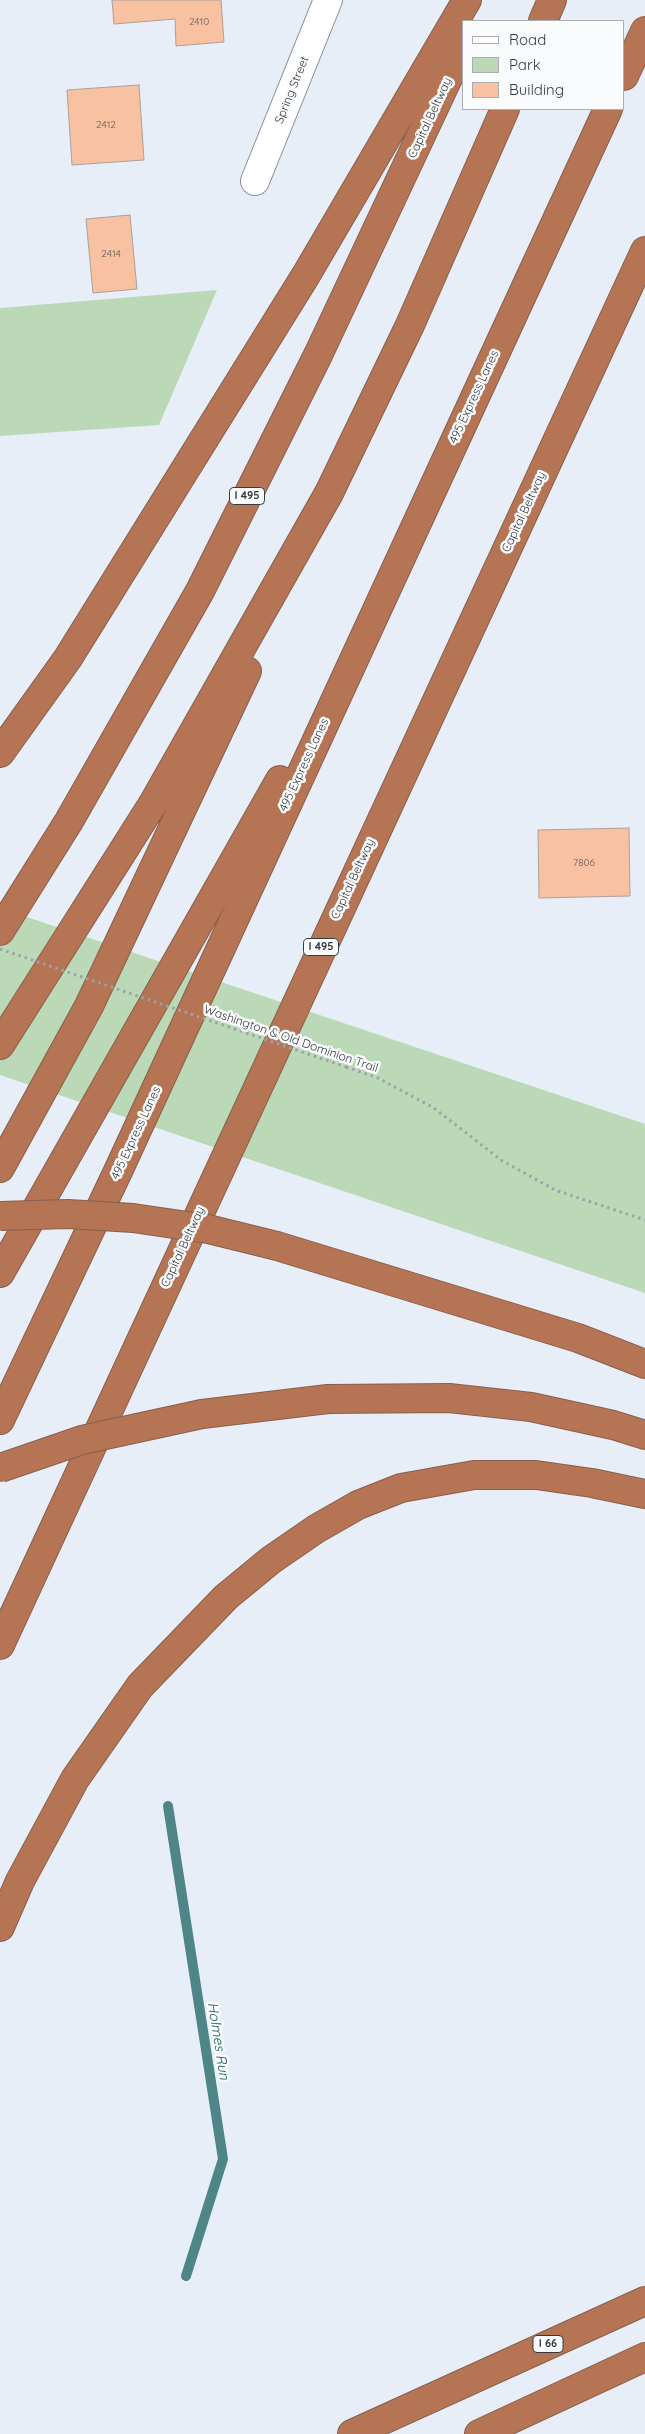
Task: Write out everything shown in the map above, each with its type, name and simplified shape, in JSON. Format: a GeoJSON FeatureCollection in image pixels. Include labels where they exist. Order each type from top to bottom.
{"type":"FeatureCollection","features":[{"type":"Feature","properties":{"kind":"highway"},"geometry":{"type":"LineString","coordinates":[[0,753],[68,658],[296,292],[467,0]]}},
{"type":"Feature","properties":{"kind":"highway"},"geometry":{"type":"LineString","coordinates":[[474,20],[483,0]]}},
{"type":"Feature","properties":{"kind":"highway"},"geometry":{"type":"LineString","coordinates":[[543,20],[552,0]]}},
{"type":"Feature","properties":{"kind":"highway"},"geometry":{"type":"LineString","coordinates":[[625,74],[645,31]]}},
{"type":"Feature","properties":{"kind":"highway","name":"Capital Beltway"},"geometry":{"type":"LineString","coordinates":[[0,931],[70,821],[200,591],[318,355],[462,48]]}},
{"type":"Feature","properties":{"kind":"highway"},"geometry":{"type":"LineString","coordinates":[[0,1168],[89,1006],[410,324],[505,110]]}},
{"type":"Feature","properties":{"kind":"highway","name":"495 Express Lanes"},"geometry":{"type":"LineString","coordinates":[[0,1420],[119,1169],[608,110]]}},
{"type":"Feature","properties":{"kind":"highway","name":"Capital Beltway"},"geometry":{"type":"LineString","coordinates":[[0,1645],[645,251]]}},
{"type":"Feature","properties":{"kind":"highway"},"geometry":{"type":"LineString","coordinates":[[0,1045],[154,802],[329,493]]}},
{"type":"Feature","properties":{"kind":"highway"},"geometry":{"type":"LineString","coordinates":[[0,1273],[374,613]]}},
{"type":"Feature","properties":{"kind":"highway"},"geometry":{"type":"LineString","coordinates":[[0,1216],[68,1214],[133,1218],[208,1229],[277,1246],[578,1338],[645,1364]]}},
{"type":"Feature","properties":{"kind":"highway"},"geometry":{"type":"LineString","coordinates":[[0,1468],[82,1440],[202,1414],[328,1399],[449,1398],[531,1407],[612,1425],[645,1436]]}},
{"type":"Feature","properties":{"kind":"highway"},"geometry":{"type":"LineString","coordinates":[[0,1927],[20,1881],[75,1779],[140,1686],[226,1597],[272,1560],[316,1529],[358,1505],[401,1488],[474,1475],[536,1475],[592,1483],[645,1494]]}},
{"type":"Feature","properties":{"kind":"highway","name":"I 66"},"geometry":{"type":"LineString","coordinates":[[352,2434],[645,2301]]}},
{"type":"Feature","properties":{"kind":"highway"},"geometry":{"type":"LineString","coordinates":[[479,2434],[645,2357]]}},
{"type":"Feature","properties":{"kind":"street","name":"Spring Street"},"geometry":{"type":"LineString","coordinates":[[255,181],[328,0]]}},
{"type":"Feature","properties":{"kind":"path","name":"Washington & Old Dominion Trail"},"geometry":{"type":"LineString","coordinates":[[0,949],[378,1078],[434,1108],[501,1160],[554,1190],[645,1220]]}},
{"type":"Feature","properties":{"kind":"green space"},"geometry":{"type":"Polygon","coordinates":[[[217,290],[159,425],[0,436],[0,308],[217,290]]]}},
{"type":"Feature","properties":{"kind":"green space"},"geometry":{"type":"Polygon","coordinates":[[[0,908],[645,1124],[645,1293],[0,1075],[0,908]]]}},
{"type":"Feature","properties":{"kind":"building"},"geometry":{"type":"Polygon","coordinates":[[[112,0],[221,0],[224,42],[176,46],[175,19],[114,24],[112,0]]]}},
{"type":"Feature","properties":{"kind":"building"},"geometry":{"type":"Polygon","coordinates":[[[139,85],[144,160],[72,165],[67,90],[139,85]]]}},
{"type":"Feature","properties":{"kind":"building"},"geometry":{"type":"Polygon","coordinates":[[[130,215],[137,289],[93,293],[86,219],[130,215]]]}},
{"type":"Feature","properties":{"kind":"building"},"geometry":{"type":"Polygon","coordinates":[[[629,828],[630,896],[539,898],[538,830],[629,828]]]}},
{"type":"Feature","properties":{"kind":"waterway","name":"Holmes Run"},"geometry":{"type":"LineString","coordinates":[[168,1806],[223,2159],[186,2276]]}}]}
